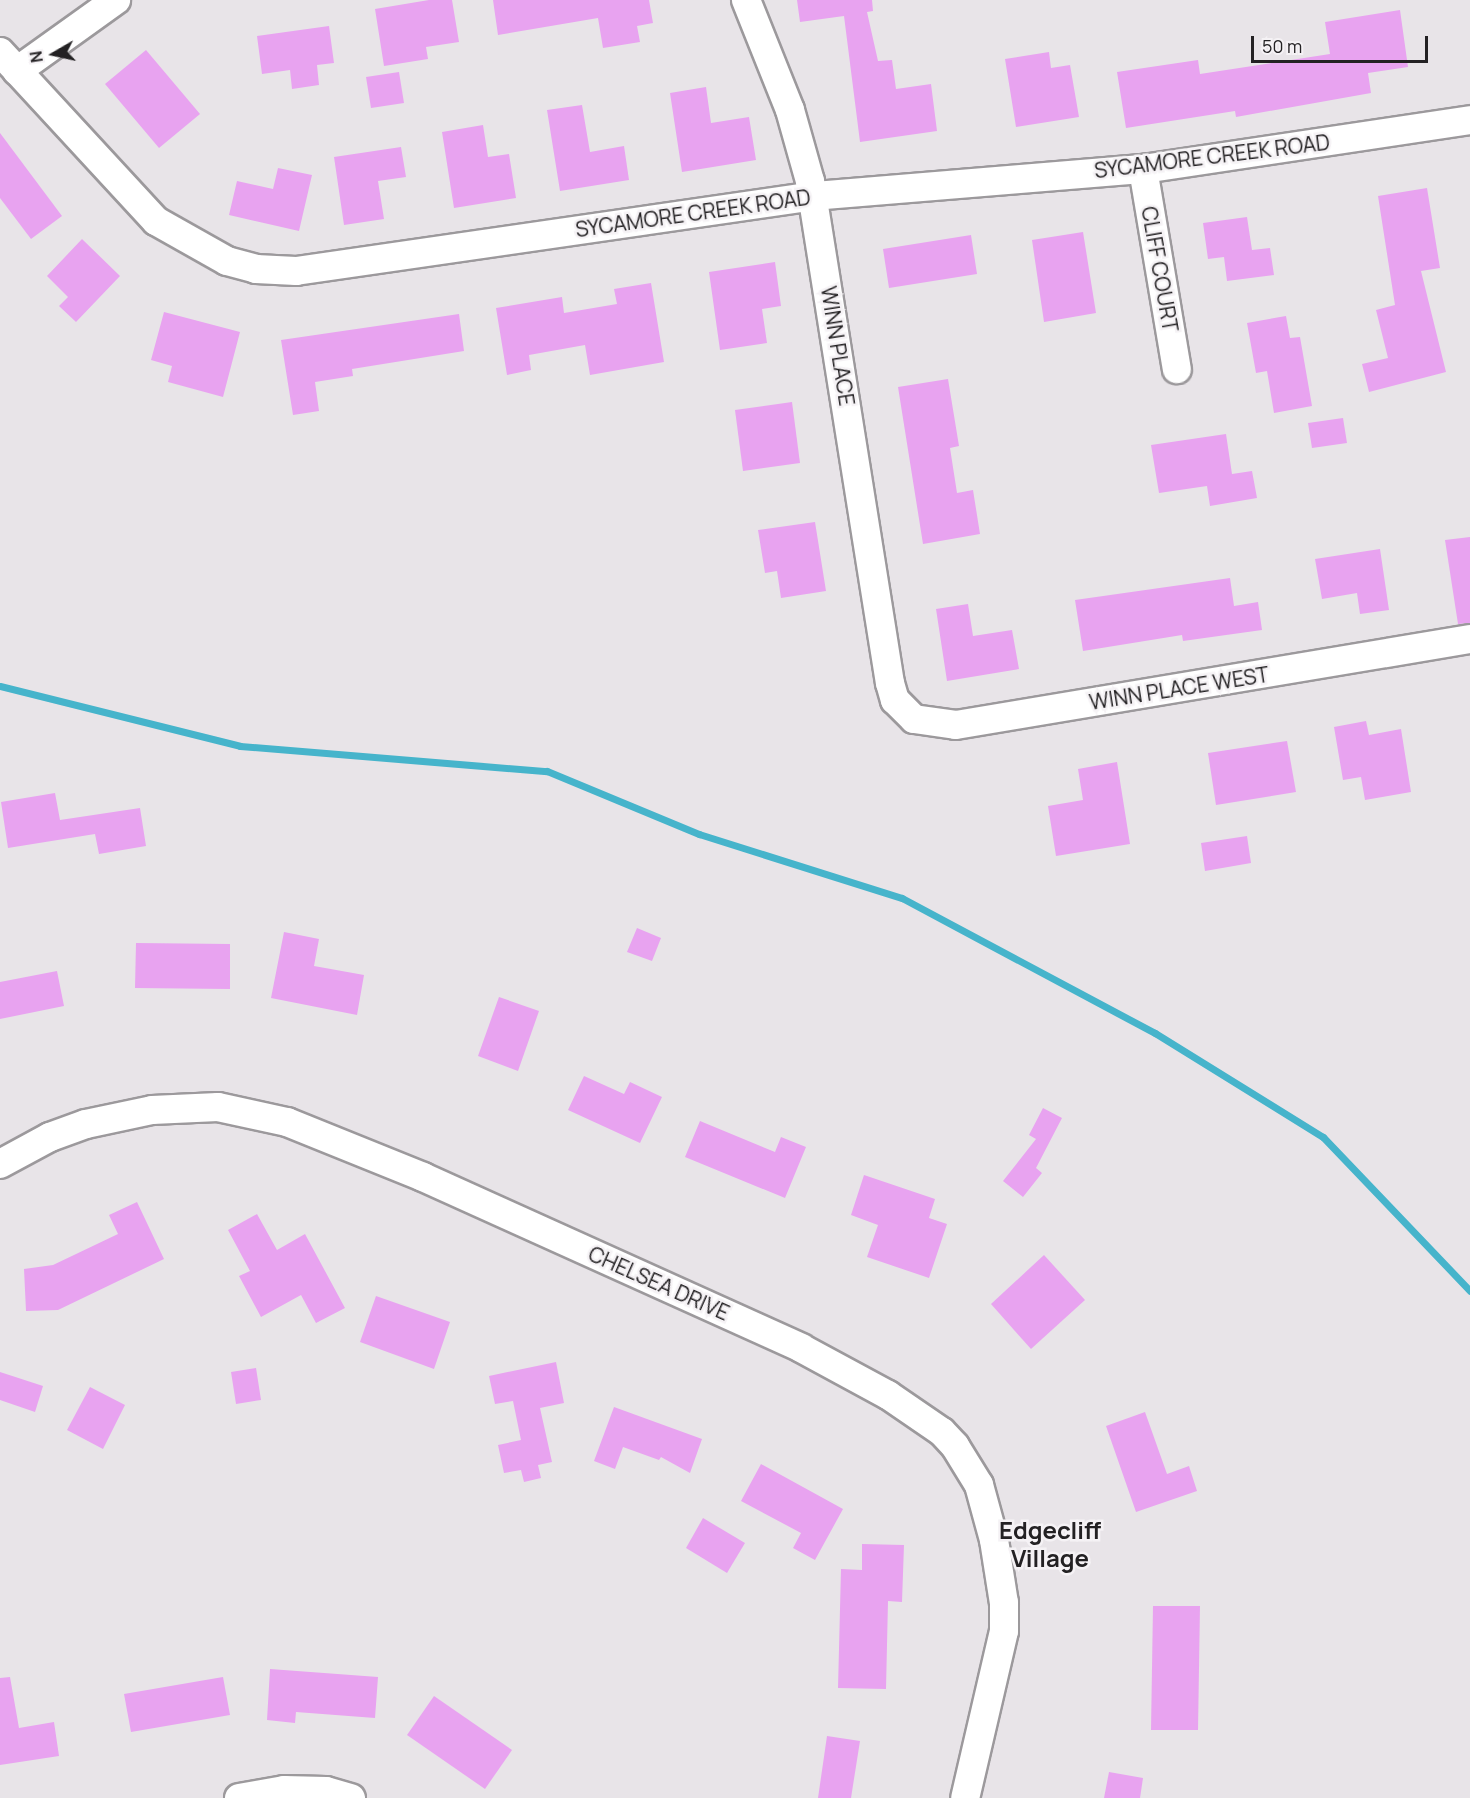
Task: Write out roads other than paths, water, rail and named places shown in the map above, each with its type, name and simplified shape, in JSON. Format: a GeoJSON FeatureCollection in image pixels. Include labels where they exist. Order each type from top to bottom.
{"type":"FeatureCollection","features":[{"type":"Feature","properties":{"kind":"street"},"geometry":{"type":"LineString","coordinates":[[8,62],[116,0]]}},
{"type":"Feature","properties":{"kind":"street","name":"WINN PLACE"},"geometry":{"type":"LineString","coordinates":[[746,0],[790,110],[814,196],[895,700]]}},
{"type":"Feature","properties":{"kind":"street","name":"SYCAMORE CREEK ROAD"},"geometry":{"type":"LineString","coordinates":[[8,62],[156,221],[195,247],[256,269],[296,271],[375,262],[595,226],[814,196],[1143,169],[1470,120]]}},
{"type":"Feature","properties":{"kind":"street","name":"CLIFF COURT"},"geometry":{"type":"LineString","coordinates":[[1143,169],[1177,369]]}},
{"type":"Feature","properties":{"kind":"street","name":"WINN PLACE WEST"},"geometry":{"type":"LineString","coordinates":[[895,700],[914,719],[956,725],[1470,639]]}},
{"type":"Feature","properties":{"kind":"street","name":"CHELSEA DRIVE"},"geometry":{"type":"LineString","coordinates":[[0,1164],[50,1137],[86,1124],[152,1110],[218,1107],[287,1122],[423,1177],[790,1343],[888,1395],[942,1432],[955,1446],[979,1485],[994,1540],[1004,1604],[1004,1631],[965,1798]]}},
{"type":"Feature","properties":{"kind":"street"},"geometry":{"type":"LineString","coordinates":[[239,1798],[284,1790],[326,1791],[351,1798]]}},
{"type":"Feature","properties":{"kind":"waterway"},"geometry":{"type":"LineString","coordinates":[[0,686],[240,746],[547,771],[699,834],[902,898],[1155,1033],[1323,1137],[1470,1291]]}},
{"type":"Feature","properties":{"kind":"district","name":"Edgecliff Village"},"geometry":{"type":"Point","coordinates":[1050,1544]}}]}
